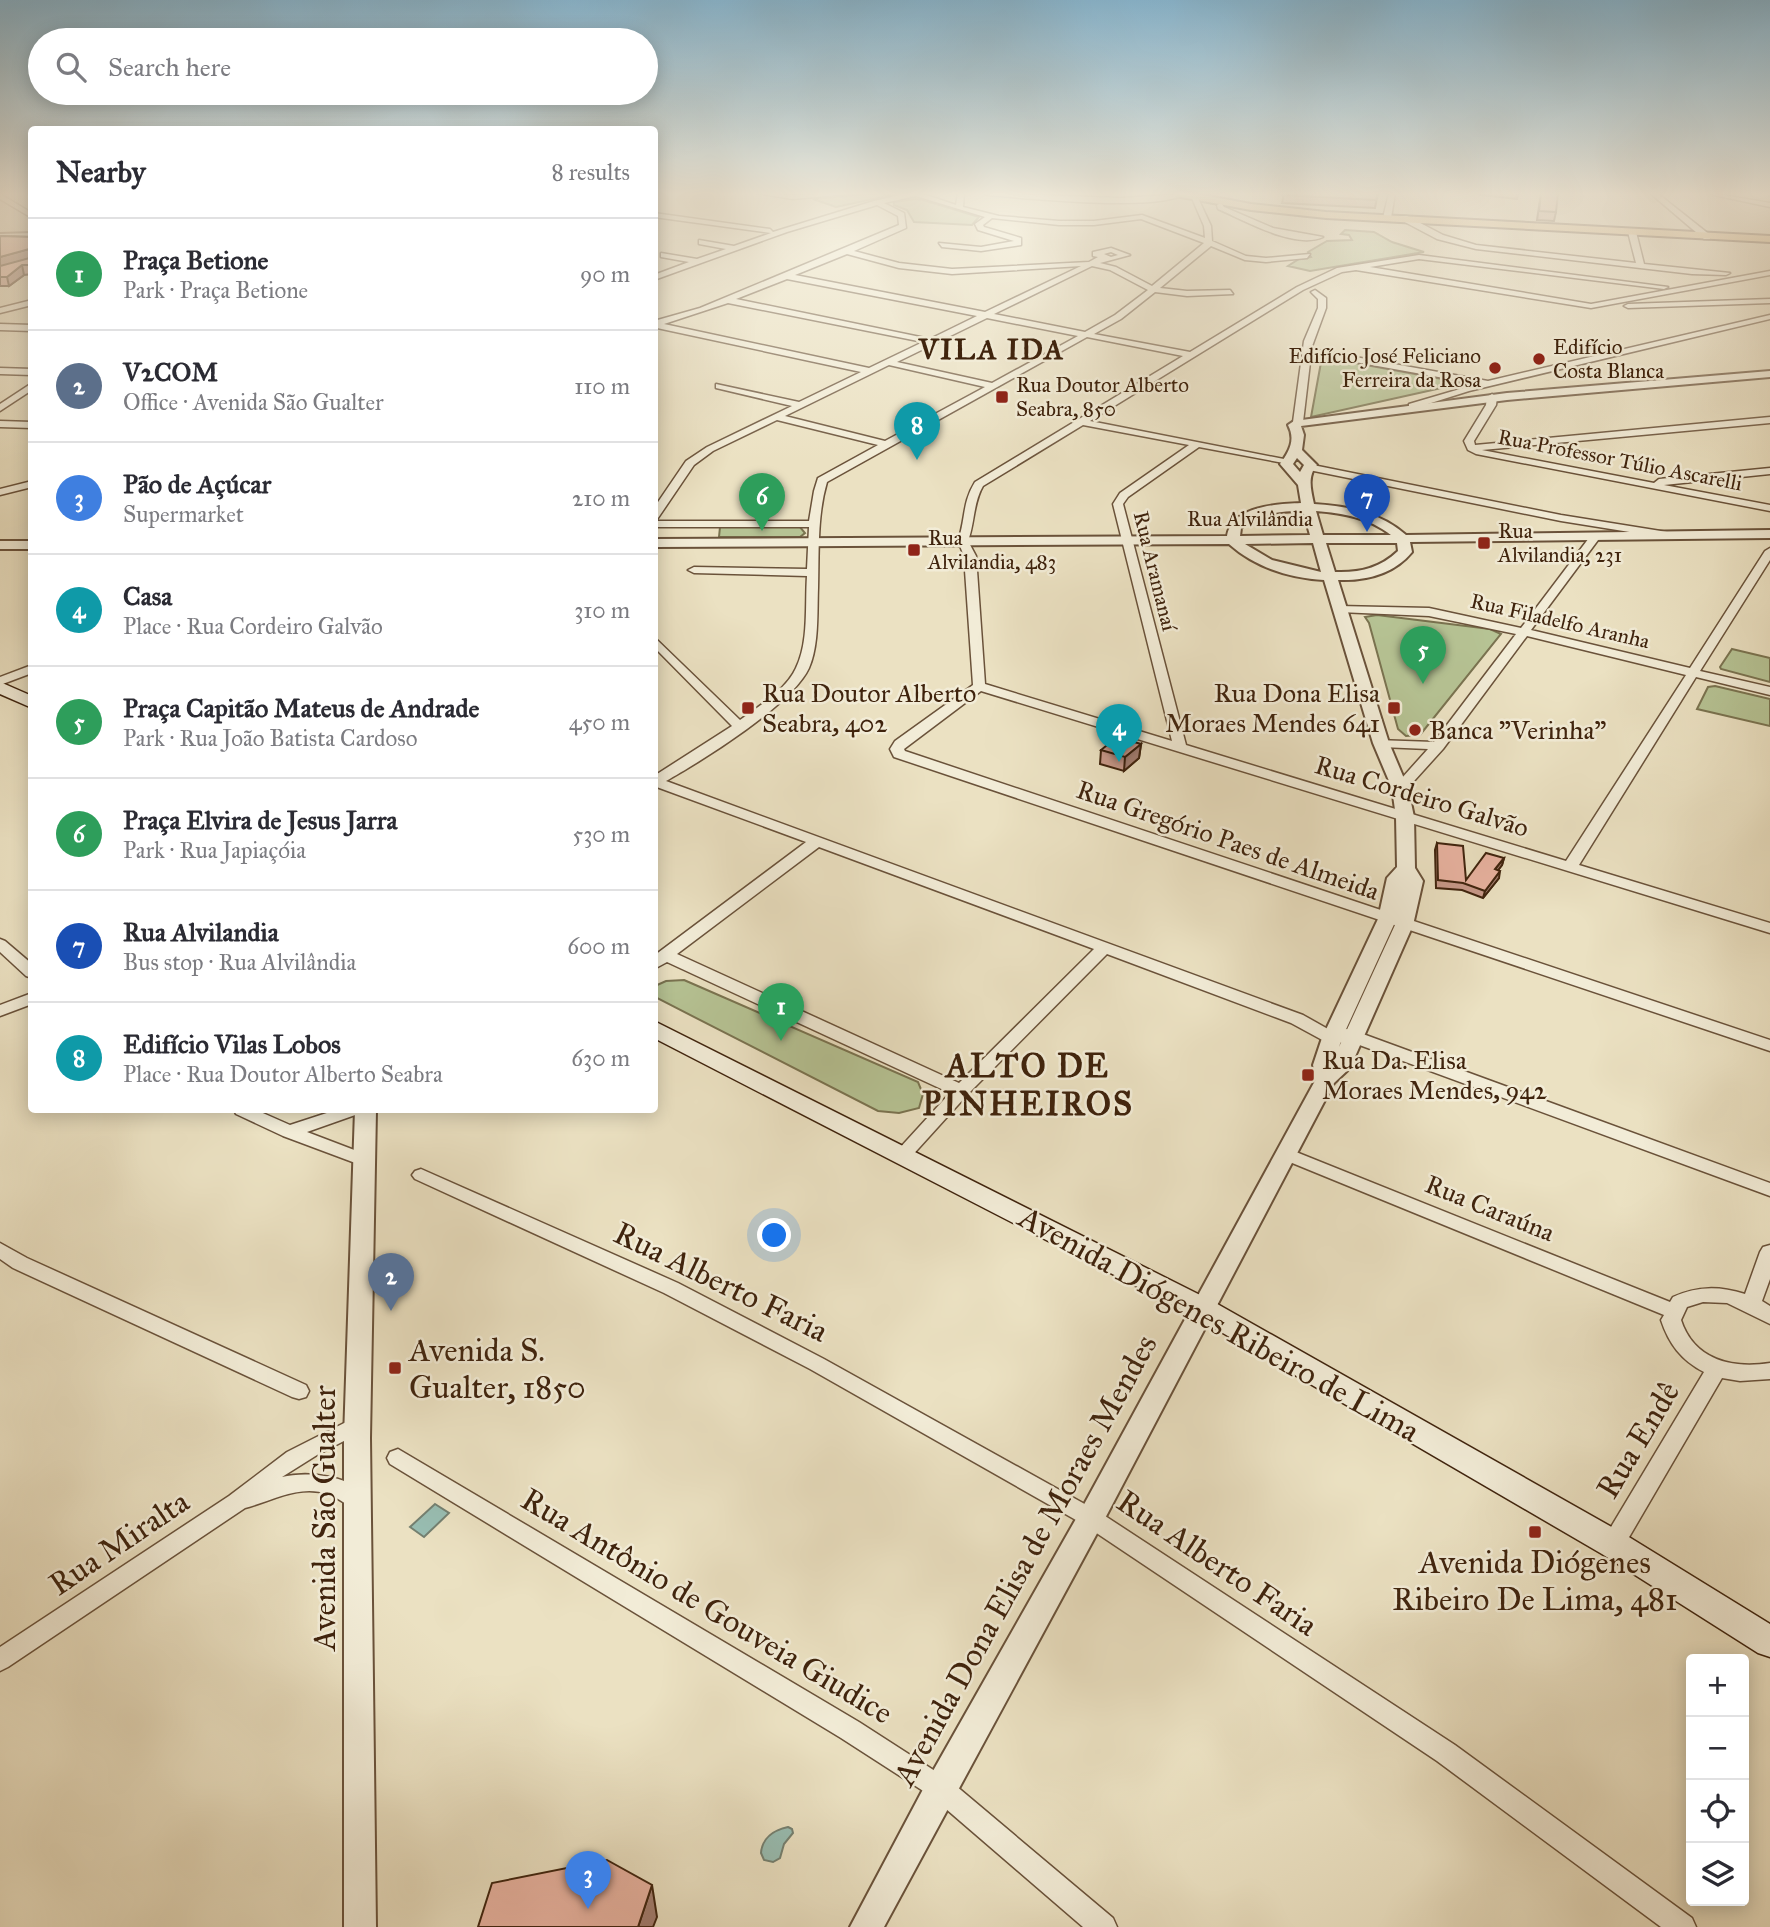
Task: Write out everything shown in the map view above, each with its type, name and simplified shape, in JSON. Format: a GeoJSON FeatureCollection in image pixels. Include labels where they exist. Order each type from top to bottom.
{"type":"FeatureCollection","features":[{"type":"Feature","properties":{"kind":"main road"},"geometry":{"type":"LineString","coordinates":[[0,687],[28,701]]}},
{"type":"Feature","properties":{"kind":"main road","name":"Avenida Diógenes Ribeiro de Lima"},"geometry":{"type":"LineString","coordinates":[[658,1030],[1202,1308],[1613,1544],[1770,1642]]}},
{"type":"Feature","properties":{"kind":"street"},"geometry":{"type":"LineString","coordinates":[[658,324],[769,283]]}},
{"type":"Feature","properties":{"kind":"street"},"geometry":{"type":"LineString","coordinates":[[822,283],[1190,355]]}},
{"type":"Feature","properties":{"kind":"street"},"geometry":{"type":"LineString","coordinates":[[658,510],[690,463],[710,449],[1051,283]]}},
{"type":"Feature","properties":{"kind":"street"},"geometry":{"type":"LineString","coordinates":[[1141,283],[1153,289],[1190,293],[1230,292]]}},
{"type":"Feature","properties":{"kind":"street"},"geometry":{"type":"LineString","coordinates":[[658,779],[694,760],[739,726],[784,691],[804,668],[815,524],[822,480],[1118,317],[1161,283]]}},
{"type":"Feature","properties":{"kind":"street"},"geometry":{"type":"LineString","coordinates":[[1308,290],[1317,283]]}},
{"type":"Feature","properties":{"kind":"street"},"geometry":{"type":"LineString","coordinates":[[979,686],[969,524],[970,500],[979,484],[1287,297],[1325,288],[1326,283]]}},
{"type":"Feature","properties":{"kind":"street"},"geometry":{"type":"LineString","coordinates":[[1451,283],[1591,306],[1770,302]]}},
{"type":"Feature","properties":{"kind":"street"},"geometry":{"type":"LineString","coordinates":[[1630,283],[1680,289]]}},
{"type":"Feature","properties":{"kind":"street"},"geometry":{"type":"LineString","coordinates":[[1591,306],[1712,283]]}},
{"type":"Feature","properties":{"kind":"street"},"geometry":{"type":"LineString","coordinates":[[1308,290],[1322,298],[1322,308],[1308,341],[1306,426],[1412,406],[1480,398],[1770,374]]}},
{"type":"Feature","properties":{"kind":"street"},"geometry":{"type":"LineString","coordinates":[[728,300],[929,341]]}},
{"type":"Feature","properties":{"kind":"street"},"geometry":{"type":"LineString","coordinates":[[0,311],[28,303]]}},
{"type":"Feature","properties":{"kind":"street"},"geometry":{"type":"LineString","coordinates":[[1307,351],[1493,383],[1770,317]]}},
{"type":"Feature","properties":{"kind":"street"},"geometry":{"type":"LineString","coordinates":[[658,326],[868,371]]}},
{"type":"Feature","properties":{"kind":"street"},"geometry":{"type":"LineString","coordinates":[[0,327],[28,328]]}},
{"type":"Feature","properties":{"kind":"street"},"geometry":{"type":"LineString","coordinates":[[887,362],[993,386]]}},
{"type":"Feature","properties":{"kind":"street"},"geometry":{"type":"LineString","coordinates":[[0,371],[28,372]]}},
{"type":"Feature","properties":{"kind":"street"},"geometry":{"type":"LineString","coordinates":[[1480,398],[1493,383]]}},
{"type":"Feature","properties":{"kind":"street"},"geometry":{"type":"LineString","coordinates":[[719,386],[800,405]]}},
{"type":"Feature","properties":{"kind":"street"},"geometry":{"type":"LineString","coordinates":[[0,408],[28,389]]}},
{"type":"Feature","properties":{"kind":"street","name":"Rua Professor Túlio Ascarelli"},"geometry":{"type":"LineString","coordinates":[[1480,398],[1471,435],[1471,448],[1496,457],[1770,508]]}},
{"type":"Feature","properties":{"kind":"street"},"geometry":{"type":"LineString","coordinates":[[776,417],[885,444]]}},
{"type":"Feature","properties":{"kind":"street"},"geometry":{"type":"LineString","coordinates":[[1471,448],[1770,420]]}},
{"type":"Feature","properties":{"kind":"street"},"geometry":{"type":"LineString","coordinates":[[1082,422],[1198,443],[1562,518],[1668,535]]}},
{"type":"Feature","properties":{"kind":"street"},"geometry":{"type":"LineString","coordinates":[[0,424],[28,425]]}},
{"type":"Feature","properties":{"kind":"street","name":"Avenida Dona Elisa de Moraes Mendes"},"geometry":{"type":"LineString","coordinates":[[866,1927],[940,1788],[1091,1518],[1326,1079],[1339,1068],[1341,1035],[1395,922],[1396,878],[1406,868],[1405,817],[1400,788],[1381,743],[1308,507],[1298,463],[1306,426]]}},
{"type":"Feature","properties":{"kind":"street","name":"Rua Aramanaí"},"geometry":{"type":"LineString","coordinates":[[1180,747],[1118,504],[1198,443]]}},
{"type":"Feature","properties":{"kind":"street"},"geometry":{"type":"LineString","coordinates":[[1639,484],[1770,471]]}},
{"type":"Feature","properties":{"kind":"street"},"geometry":{"type":"LineString","coordinates":[[0,492],[28,485]]}},
{"type":"Feature","properties":{"kind":"street"},"geometry":{"type":"LineString","coordinates":[[1308,507],[1367,517],[1383,523],[1403,539],[1405,552],[1395,563],[1374,571],[1329,576],[1277,568],[1241,550],[1233,540],[1235,527],[1250,516],[1276,509],[1308,507]]}},
{"type":"Feature","properties":{"kind":"street"},"geometry":{"type":"LineString","coordinates":[[1400,788],[1438,746],[1585,551],[1584,536],[1577,526],[1562,518]]}},
{"type":"Feature","properties":{"kind":"street"},"geometry":{"type":"LineString","coordinates":[[658,524],[815,524]]}},
{"type":"Feature","properties":{"kind":"street","name":"Rua Alvilândia"},"geometry":{"type":"LineString","coordinates":[[658,543],[1318,540],[1770,534]]}},
{"type":"Feature","properties":{"kind":"street"},"geometry":{"type":"LineString","coordinates":[[1584,536],[1585,551]]}},
{"type":"Feature","properties":{"kind":"street"},"geometry":{"type":"LineString","coordinates":[[0,545],[28,545]]}},
{"type":"Feature","properties":{"kind":"street"},"geometry":{"type":"LineString","coordinates":[[1570,867],[1770,551]]}},
{"type":"Feature","properties":{"kind":"street"},"geometry":{"type":"LineString","coordinates":[[694,570],[813,573]]}},
{"type":"Feature","properties":{"kind":"street","name":"Rua Filadelfo Aranha"},"geometry":{"type":"LineString","coordinates":[[1339,609],[1429,612],[1525,631],[1770,691]]}},
{"type":"Feature","properties":{"kind":"street"},"geometry":{"type":"LineString","coordinates":[[658,644],[739,726]]}},
{"type":"Feature","properties":{"kind":"street"},"geometry":{"type":"LineString","coordinates":[[0,681],[28,670]]}},
{"type":"Feature","properties":{"kind":"street","name":"Rua Cordeiro Galvão"},"geometry":{"type":"LineString","coordinates":[[979,686],[1570,867],[1768,924]]}},
{"type":"Feature","properties":{"kind":"street","name":"Rua Gregório Paes de Almeida"},"geometry":{"type":"LineString","coordinates":[[979,686],[900,744],[897,749],[899,754],[1770,1046]]}},
{"type":"Feature","properties":{"kind":"street"},"geometry":{"type":"LineString","coordinates":[[1381,743],[1438,746]]}},
{"type":"Feature","properties":{"kind":"street"},"geometry":{"type":"LineString","coordinates":[[658,782],[1297,1019],[1770,1190]]}},
{"type":"Feature","properties":{"kind":"street"},"geometry":{"type":"LineString","coordinates":[[816,842],[660,960],[961,1091]]}},
{"type":"Feature","properties":{"kind":"street"},"geometry":{"type":"LineString","coordinates":[[0,944],[28,969]]}},
{"type":"Feature","properties":{"kind":"street"},"geometry":{"type":"LineString","coordinates":[[903,1155],[961,1091],[1105,947]]}},
{"type":"Feature","properties":{"kind":"street"},"geometry":{"type":"LineString","coordinates":[[0,1011],[28,1000]]}},
{"type":"Feature","properties":{"kind":"street"},"geometry":{"type":"LineString","coordinates":[[249,1113],[289,1132],[364,1160]]}},
{"type":"Feature","properties":{"kind":"street"},"geometry":{"type":"LineString","coordinates":[[289,1132],[343,1113]]}},
{"type":"Feature","properties":{"kind":"street","name":"Avenida São Gualter"},"geometry":{"type":"LineString","coordinates":[[360,1927],[358,1424],[365,1113]]}},
{"type":"Feature","properties":{"kind":"street","name":"Rua Caraúna"},"geometry":{"type":"LineString","coordinates":[[1286,1154],[1674,1311]]}},
{"type":"Feature","properties":{"kind":"street","name":"Rua Alberto Faria"},"geometry":{"type":"LineString","coordinates":[[421,1175],[671,1288],[817,1364],[1091,1518],[1446,1753],[1683,1927]]}},
{"type":"Feature","properties":{"kind":"street"},"geometry":{"type":"LineString","coordinates":[[0,1250],[20,1263],[299,1391]]}},
{"type":"Feature","properties":{"kind":"street"},"geometry":{"type":"LineString","coordinates":[[1751,1304],[1770,1252]]}},
{"type":"Feature","properties":{"kind":"street"},"geometry":{"type":"LineString","coordinates":[[1770,1317],[1751,1304],[1727,1296],[1704,1294],[1691,1296],[1680,1302],[1671,1320],[1679,1342],[1702,1361],[1717,1368],[1745,1374],[1770,1371]]}},
{"type":"Feature","properties":{"kind":"street","name":"Rua Endê"},"geometry":{"type":"LineString","coordinates":[[1613,1544],[1717,1368]]}},
{"type":"Feature","properties":{"kind":"street","name":"Rua Miralta"},"geometry":{"type":"LineString","coordinates":[[0,1660],[237,1502],[291,1458],[358,1424]]}},
{"type":"Feature","properties":{"kind":"street","name":"Rua Antônio de Gouveia Giudice"},"geometry":{"type":"LineString","coordinates":[[398,1458],[850,1730],[940,1788],[1104,1927]]}},
{"type":"Feature","properties":{"kind":"street","name":"Rua Miralta"},"geometry":{"type":"LineString","coordinates":[[237,1502],[278,1486],[309,1482],[325,1483],[342,1489],[358,1501]]}},
{"type":"Feature","properties":{"kind":"green space"},"geometry":{"type":"Polygon","coordinates":[[[1322,357],[1464,383],[1311,417],[1322,357]]]}},
{"type":"Feature","properties":{"kind":"green space"},"geometry":{"type":"Polygon","coordinates":[[[720,527],[800,527],[805,533],[800,537],[719,537],[720,527]]]}},
{"type":"Feature","properties":{"kind":"green space"},"geometry":{"type":"Polygon","coordinates":[[[1377,615],[1490,629],[1501,634],[1420,735],[1406,736],[1398,729],[1369,623],[1365,617],[1377,615]]]}},
{"type":"Feature","properties":{"kind":"green space"},"geometry":{"type":"Polygon","coordinates":[[[1732,649],[1770,658],[1770,682],[1721,669],[1732,649]]]}},
{"type":"Feature","properties":{"kind":"green space"},"geometry":{"type":"Polygon","coordinates":[[[1715,686],[1770,699],[1770,726],[1697,709],[1708,687],[1715,686]]]}},
{"type":"Feature","properties":{"kind":"green space"},"geometry":{"type":"Polygon","coordinates":[[[684,980],[918,1082],[923,1094],[919,1108],[899,1113],[878,1111],[658,999],[658,985],[666,981],[684,980]]]}},
{"type":"Feature","properties":{"kind":"water"},"geometry":{"type":"Polygon","coordinates":[[[435,1504],[449,1513],[424,1537],[410,1527],[435,1504]]]}},
{"type":"Feature","properties":{"kind":"water"},"geometry":{"type":"Polygon","coordinates":[[[788,1827],[793,1833],[784,1844],[780,1858],[773,1862],[764,1860],[761,1853],[766,1839],[778,1830],[788,1827]]]}},
{"type":"Feature","properties":{"kind":"building"},"geometry":{"type":"Polygon","coordinates":[[[1117,737],[1141,744],[1125,757],[1101,750],[1117,737]]]}},
{"type":"Feature","properties":{"kind":"building"},"geometry":{"type":"Polygon","coordinates":[[[1437,843],[1463,846],[1466,880],[1486,853],[1504,858],[1495,869],[1500,871],[1485,891],[1463,883],[1438,880],[1437,843]]]}},
{"type":"Feature","properties":{"kind":"building"},"geometry":{"type":"Polygon","coordinates":[[[607,1860],[652,1885],[638,1927],[478,1927],[492,1883],[607,1860]]]}},
{"type":"Feature","properties":{"kind":"place","name":"Edifício Costa Blanca"},"geometry":{"type":"Point","coordinates":[1539,359]}},
{"type":"Feature","properties":{"kind":"place","name":"Edifício José Feliciano Ferreira da Rosa"},"geometry":{"type":"Point","coordinates":[1495,368]}},
{"type":"Feature","properties":{"kind":"place","name":"Rua Doutor Alberto Seabra, 850"},"geometry":{"type":"Point","coordinates":[1002,397]}},
{"type":"Feature","properties":{"kind":"place","name":"Edifício Vilas Lobos"},"geometry":{"type":"Point","coordinates":[917,460]}},
{"type":"Feature","properties":{"kind":"place","name":"Praça Elvira de Jesus Jarra"},"geometry":{"type":"Point","coordinates":[762,531]}},
{"type":"Feature","properties":{"kind":"place","name":"Rua Alvilandia"},"geometry":{"type":"Point","coordinates":[1367,532]}},
{"type":"Feature","properties":{"kind":"place","name":"Rua Alvilandia, 231"},"geometry":{"type":"Point","coordinates":[1484,543]}},
{"type":"Feature","properties":{"kind":"place","name":"Rua Alvilandia, 483"},"geometry":{"type":"Point","coordinates":[914,550]}},
{"type":"Feature","properties":{"kind":"place","name":"Praça Capitão Mateus de Andrade"},"geometry":{"type":"Point","coordinates":[1423,684]}},
{"type":"Feature","properties":{"kind":"place","name":"Rua Doutor Alberto Seabra, 402"},"geometry":{"type":"Point","coordinates":[748,708]}},
{"type":"Feature","properties":{"kind":"place","name":"Rua Dona Elisa Moraes Mendes 641"},"geometry":{"type":"Point","coordinates":[1394,708]}},
{"type":"Feature","properties":{"kind":"place","name":"Banca \"Verinha\""},"geometry":{"type":"Point","coordinates":[1415,730]}},
{"type":"Feature","properties":{"kind":"place","name":"Casa"},"geometry":{"type":"Point","coordinates":[1119,762]}},
{"type":"Feature","properties":{"kind":"place","name":"Praça Betione"},"geometry":{"type":"Point","coordinates":[781,1041]}},
{"type":"Feature","properties":{"kind":"place","name":"Rua Da. Elisa Moraes Mendes, 942"},"geometry":{"type":"Point","coordinates":[1308,1075]}},
{"type":"Feature","properties":{"kind":"place","name":"V2COM"},"geometry":{"type":"Point","coordinates":[391,1311]}},
{"type":"Feature","properties":{"kind":"place","name":"Avenida S. Gualter, 1850"},"geometry":{"type":"Point","coordinates":[395,1368]}},
{"type":"Feature","properties":{"kind":"place","name":"Avenida Diógenes Ribeiro De Lima, 481"},"geometry":{"type":"Point","coordinates":[1535,1532]}},
{"type":"Feature","properties":{"kind":"place","name":"Pão de Açúcar"},"geometry":{"type":"Point","coordinates":[588,1909]}},
{"type":"Feature","properties":{"kind":"district","name":"VILA IDA"},"geometry":{"type":"Point","coordinates":[992,349]}},
{"type":"Feature","properties":{"kind":"district","name":"ALTO DE PINHEIROS"},"geometry":{"type":"Point","coordinates":[1028,1085]}}]}
